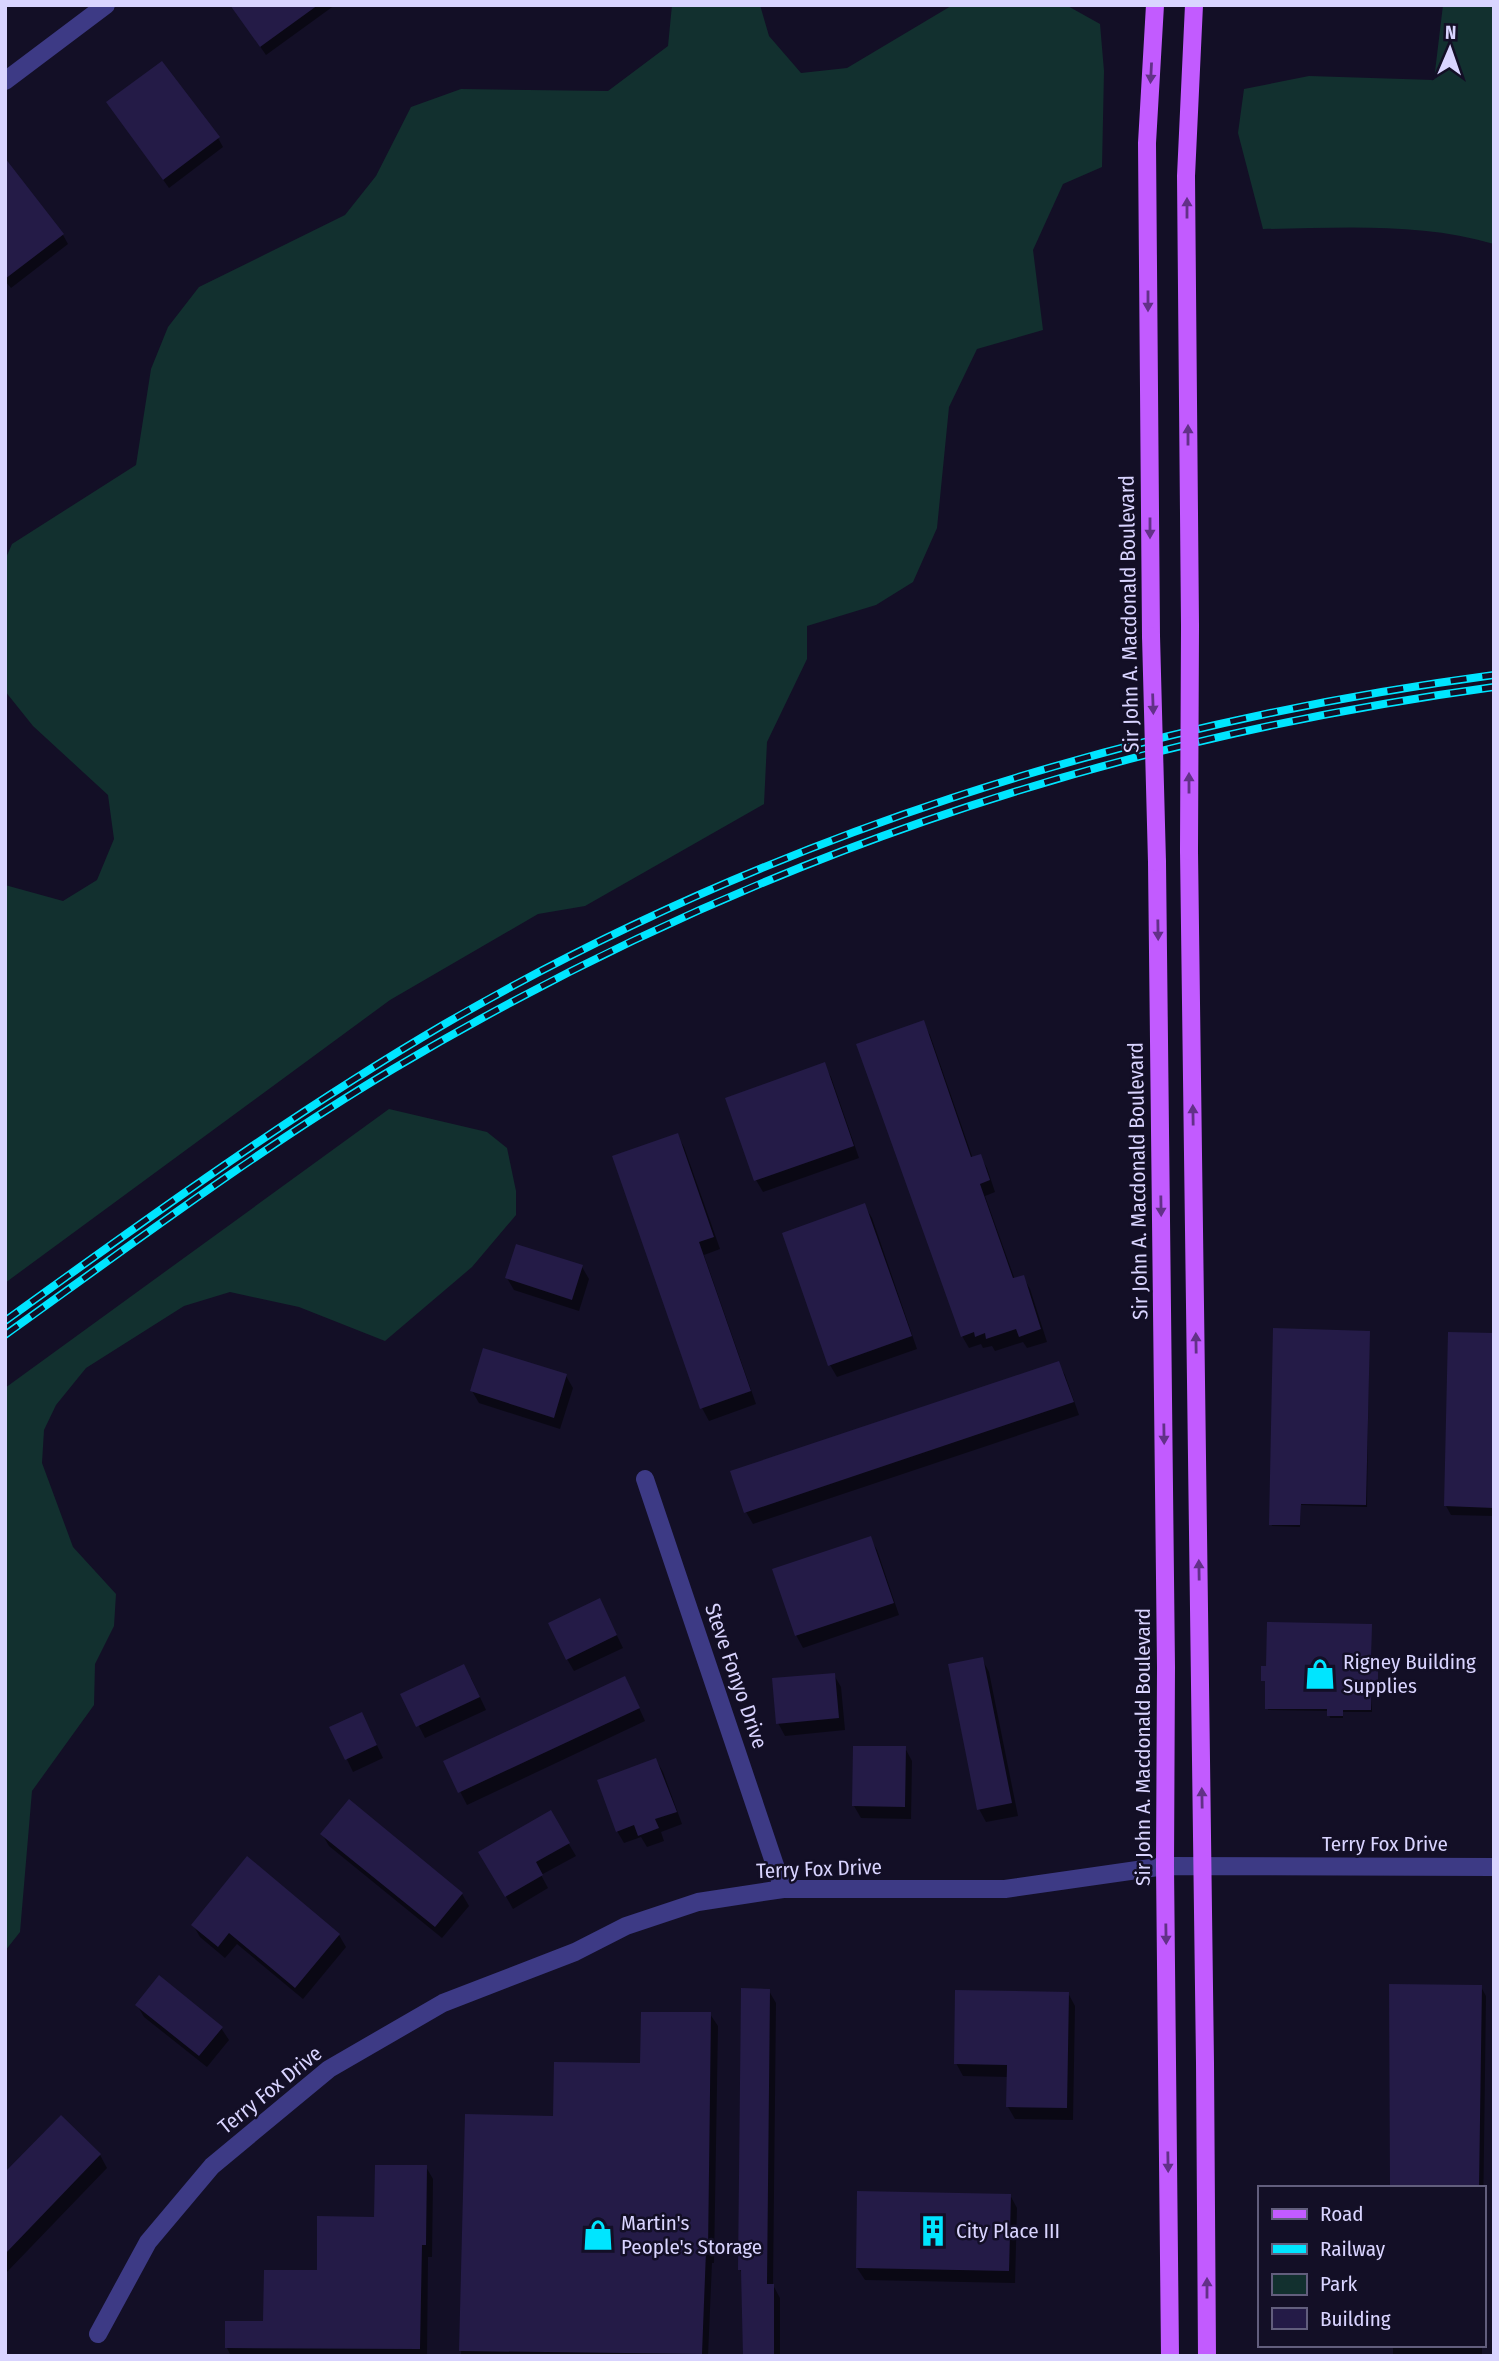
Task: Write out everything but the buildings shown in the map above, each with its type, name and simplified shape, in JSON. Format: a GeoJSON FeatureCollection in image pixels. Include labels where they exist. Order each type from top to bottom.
{"type":"FeatureCollection","features":[{"type":"Feature","properties":{"kind":"main road","name":"Sir John A. Macdonald Boulevard"},"geometry":{"type":"LineString","coordinates":[[1155,5],[1147,143],[1151,636],[1157,862],[1167,1667],[1165,1866],[1170,2356]]}},
{"type":"Feature","properties":{"kind":"main road"},"geometry":{"type":"LineString","coordinates":[[1194,5],[1186,176],[1189,851],[1207,2356]]}},
{"type":"Feature","properties":{"kind":"street"},"geometry":{"type":"LineString","coordinates":[[5,81],[106,5]]}},
{"type":"Feature","properties":{"kind":"street","name":"Steve Fonyo Drive"},"geometry":{"type":"LineString","coordinates":[[645,1479],[783,1889]]}},
{"type":"Feature","properties":{"kind":"street","name":"Terry Fox Drive"},"geometry":{"type":"LineString","coordinates":[[98,2334],[148,2242],[212,2166],[329,2069],[443,2003],[575,1952],[626,1926],[698,1902],[783,1889],[1005,1889],[1165,1866],[1494,1867]]}},
{"type":"Feature","properties":{"kind":"green space"},"geometry":{"type":"Polygon","coordinates":[[[672,5],[760,5],[769,36],[801,73],[847,68],[951,6],[1066,5],[1100,24],[1104,71],[1102,167],[1063,184],[1033,250],[1043,330],[977,349],[949,407],[937,528],[913,582],[876,605],[807,626],[807,659],[767,742],[764,804],[585,906],[538,914],[390,1000],[5,1283],[5,885],[63,901],[97,880],[114,839],[108,795],[33,726],[5,691],[5,560],[12,544],[136,465],[151,369],[168,327],[199,287],[345,215],[376,176],[411,107],[461,89],[608,91],[668,46],[672,5]]]}},
{"type":"Feature","properties":{"kind":"green space"},"geometry":{"type":"Polygon","coordinates":[[[1443,5],[1494,5],[1494,244],[1408,229],[1263,229],[1238,133],[1244,89],[1309,76],[1434,80],[1443,5]]]}},
{"type":"Feature","properties":{"kind":"green space"},"geometry":{"type":"Polygon","coordinates":[[[389,1109],[487,1132],[507,1148],[516,1191],[516,1215],[472,1267],[385,1341],[299,1307],[230,1292],[184,1306],[86,1368],[56,1405],[44,1430],[42,1463],[73,1547],[116,1594],[114,1626],[95,1664],[94,1705],[32,1791],[20,1932],[5,1951],[5,1388],[389,1109]]]}},
{"type":"Feature","properties":{"kind":"railway"},"geometry":{"type":"LineString","coordinates":[[5,1321],[221,1168],[386,1059],[565,958],[691,898],[820,845],[951,798],[1084,758],[1219,724],[1356,696],[1494,675]]}},
{"type":"Feature","properties":{"kind":"railway"},"geometry":{"type":"LineString","coordinates":[[5,1335],[245,1164],[393,1069],[523,996],[655,930],[788,872],[924,821],[1062,778],[1203,741],[1347,711],[1494,687]]}},
{"type":"Feature","properties":{"kind":"place","name":"Rigney Building Supplies"},"geometry":{"type":"Point","coordinates":[1320,1674]}},
{"type":"Feature","properties":{"kind":"place","name":"City Place III"},"geometry":{"type":"Point","coordinates":[933,2231]}},
{"type":"Feature","properties":{"kind":"place","name":"Martin's People's Storage"},"geometry":{"type":"Point","coordinates":[598,2235]}}]}
